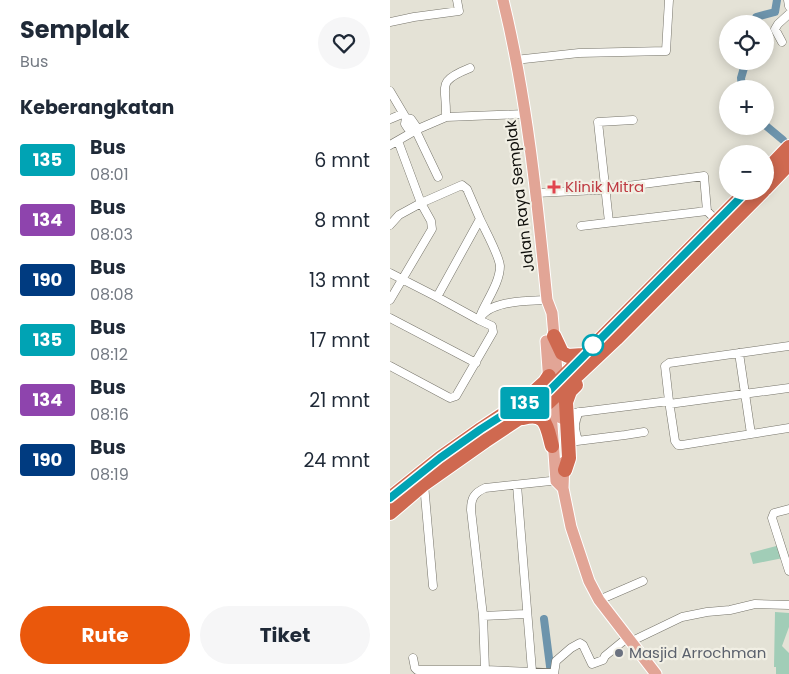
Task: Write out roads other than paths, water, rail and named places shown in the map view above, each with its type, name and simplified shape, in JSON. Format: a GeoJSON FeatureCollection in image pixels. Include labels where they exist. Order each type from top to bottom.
{"type":"FeatureCollection","features":[{"type":"Feature","properties":{"kind":"highway"},"geometry":{"type":"LineString","coordinates":[[774,163],[789,147]]}},
{"type":"Feature","properties":{"kind":"highway"},"geometry":{"type":"LineString","coordinates":[[774,180],[789,164]]}},
{"type":"Feature","properties":{"kind":"highway"},"geometry":{"type":"LineString","coordinates":[[552,389],[739,200]]}},
{"type":"Feature","properties":{"kind":"highway"},"geometry":{"type":"LineString","coordinates":[[390,498],[552,389],[616,339],[754,200]]}},
{"type":"Feature","properties":{"kind":"highway"},"geometry":{"type":"LineString","coordinates":[[554,336],[562,353],[568,356],[583,356]]}},
{"type":"Feature","properties":{"kind":"highway"},"geometry":{"type":"LineString","coordinates":[[562,480],[573,441],[566,402],[570,391],[604,356],[616,339]]}},
{"type":"Feature","properties":{"kind":"highway"},"geometry":{"type":"LineString","coordinates":[[512,416],[545,382],[552,389]]}},
{"type":"Feature","properties":{"kind":"highway"},"geometry":{"type":"LineString","coordinates":[[512,416],[541,417],[545,422],[552,446]]}},
{"type":"Feature","properties":{"kind":"highway"},"geometry":{"type":"LineString","coordinates":[[390,513],[424,484],[442,464]]}},
{"type":"Feature","properties":{"kind":"main road","name":"Jalan Raya Semplak"},"geometry":{"type":"LineString","coordinates":[[503,0],[525,114],[536,194],[547,300],[552,313],[554,336],[552,389]]}},
{"type":"Feature","properties":{"kind":"main road","name":"Jalan Raya Semplak"},"geometry":{"type":"LineString","coordinates":[[547,300],[544,314],[552,389]]}},
{"type":"Feature","properties":{"kind":"main road"},"geometry":{"type":"LineString","coordinates":[[552,389],[568,413],[562,480]]}},
{"type":"Feature","properties":{"kind":"main road"},"geometry":{"type":"LineString","coordinates":[[552,389],[552,446],[562,480],[571,527],[589,581],[599,600],[656,674]]}},
{"type":"Feature","properties":{"kind":"street"},"geometry":{"type":"LineString","coordinates":[[390,22],[459,11],[457,0]]}},
{"type":"Feature","properties":{"kind":"street"},"geometry":{"type":"LineString","coordinates":[[515,60],[579,53],[666,51],[669,0]]}},
{"type":"Feature","properties":{"kind":"street"},"geometry":{"type":"LineString","coordinates":[[788,0],[789,6]]}},
{"type":"Feature","properties":{"kind":"street"},"geometry":{"type":"LineString","coordinates":[[782,42],[776,31],[778,24],[789,14]]}},
{"type":"Feature","properties":{"kind":"street"},"geometry":{"type":"LineString","coordinates":[[446,117],[444,89],[446,81],[451,76],[470,68]]}},
{"type":"Feature","properties":{"kind":"street"},"geometry":{"type":"LineString","coordinates":[[390,91],[404,116],[405,124],[415,131],[438,177]]}},
{"type":"Feature","properties":{"kind":"street"},"geometry":{"type":"LineString","coordinates":[[597,113],[608,222]]}},
{"type":"Feature","properties":{"kind":"street"},"geometry":{"type":"LineString","coordinates":[[390,145],[446,117],[525,114]]}},
{"type":"Feature","properties":{"kind":"street"},"geometry":{"type":"LineString","coordinates":[[390,119],[404,116]]}},
{"type":"Feature","properties":{"kind":"street"},"geometry":{"type":"LineString","coordinates":[[598,122],[633,120]]}},
{"type":"Feature","properties":{"kind":"street"},"geometry":{"type":"LineString","coordinates":[[390,300],[432,229],[431,221],[420,203],[398,141]]}},
{"type":"Feature","properties":{"kind":"street"},"geometry":{"type":"LineString","coordinates":[[536,194],[704,176],[707,211],[718,222]]}},
{"type":"Feature","properties":{"kind":"street"},"geometry":{"type":"LineString","coordinates":[[390,225],[398,215],[420,203],[462,184],[467,188],[500,268],[496,282],[480,317]]}},
{"type":"Feature","properties":{"kind":"street"},"geometry":{"type":"LineString","coordinates":[[581,226],[707,211]]}},
{"type":"Feature","properties":{"kind":"street"},"geometry":{"type":"LineString","coordinates":[[437,298],[480,219]]}},
{"type":"Feature","properties":{"kind":"street"},"geometry":{"type":"LineString","coordinates":[[390,273],[437,298],[480,317],[492,326],[493,329],[476,363],[456,396],[450,398],[390,366]]}},
{"type":"Feature","properties":{"kind":"street"},"geometry":{"type":"LineString","coordinates":[[480,317],[492,307],[514,302],[547,300]]}},
{"type":"Feature","properties":{"kind":"street"},"geometry":{"type":"LineString","coordinates":[[390,318],[476,363]]}},
{"type":"Feature","properties":{"kind":"street"},"geometry":{"type":"LineString","coordinates":[[789,346],[669,363],[665,366],[674,438],[678,445],[682,446],[789,428]]}},
{"type":"Feature","properties":{"kind":"street"},"geometry":{"type":"LineString","coordinates":[[739,353],[751,434]]}},
{"type":"Feature","properties":{"kind":"street"},"geometry":{"type":"LineString","coordinates":[[568,413],[789,388]]}},
{"type":"Feature","properties":{"kind":"street"},"geometry":{"type":"LineString","coordinates":[[573,441],[644,432]]}},
{"type":"Feature","properties":{"kind":"street"},"geometry":{"type":"LineString","coordinates":[[485,670],[483,616],[471,510],[474,494],[485,488],[562,480]]}},
{"type":"Feature","properties":{"kind":"street"},"geometry":{"type":"LineString","coordinates":[[424,484],[433,586]]}},
{"type":"Feature","properties":{"kind":"street"},"geometry":{"type":"LineString","coordinates":[[517,485],[523,536],[532,671]]}},
{"type":"Feature","properties":{"kind":"street"},"geometry":{"type":"LineString","coordinates":[[789,509],[774,513],[772,518],[789,571]]}},
{"type":"Feature","properties":{"kind":"street"},"geometry":{"type":"LineString","coordinates":[[599,600],[643,581]]}},
{"type":"Feature","properties":{"kind":"street"},"geometry":{"type":"LineString","coordinates":[[413,658],[415,670],[532,671],[552,673],[556,661],[580,643],[583,645],[592,664],[603,660],[605,656],[629,640],[682,618],[755,604],[789,605]]}},
{"type":"Feature","properties":{"kind":"street"},"geometry":{"type":"LineString","coordinates":[[483,616],[527,614]]}},
{"type":"Feature","properties":{"kind":"waterway"},"geometry":{"type":"LineString","coordinates":[[764,15],[775,12],[777,0]]}},
{"type":"Feature","properties":{"kind":"waterway"},"geometry":{"type":"LineString","coordinates":[[741,80],[743,70]]}},
{"type":"Feature","properties":{"kind":"waterway"},"geometry":{"type":"LineString","coordinates":[[774,132],[783,140]]}},
{"type":"Feature","properties":{"kind":"waterway"},"geometry":{"type":"LineString","coordinates":[[544,619],[551,674]]}},
{"type":"Feature","properties":{"kind":"place","name":"Klinik Mitra"},"geometry":{"type":"Point","coordinates":[554,187]}},
{"type":"Feature","properties":{"kind":"place","name":"Masjid Arrochman"},"geometry":{"type":"Point","coordinates":[619,653]}}]}
